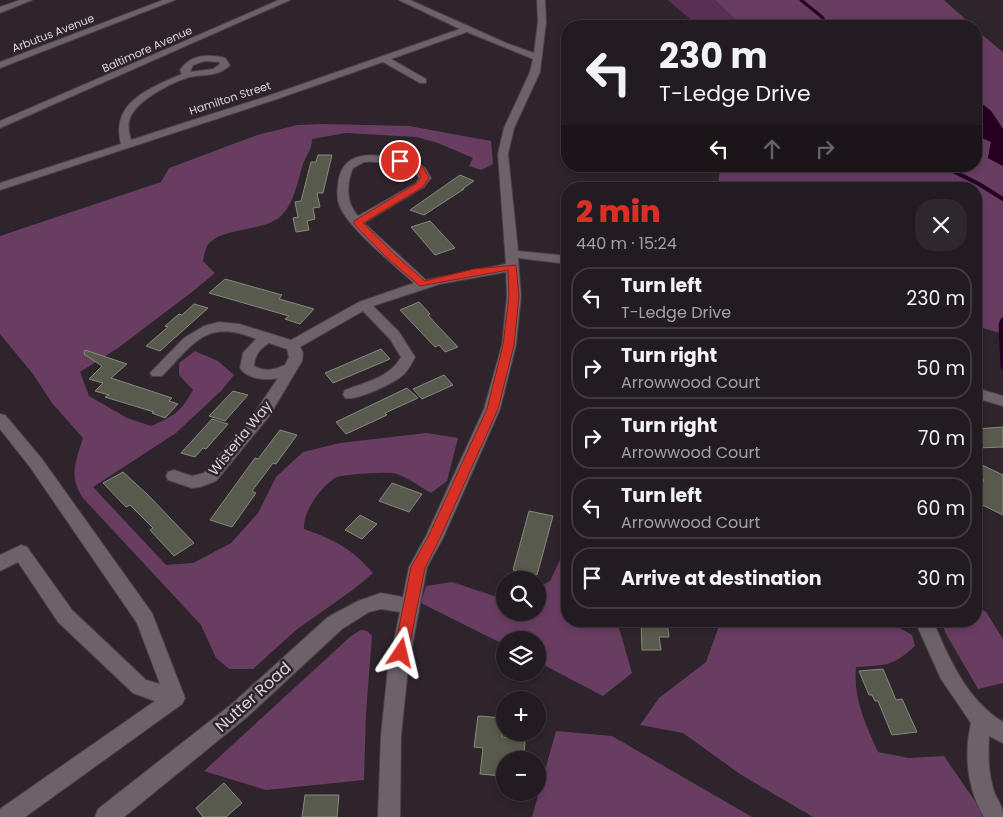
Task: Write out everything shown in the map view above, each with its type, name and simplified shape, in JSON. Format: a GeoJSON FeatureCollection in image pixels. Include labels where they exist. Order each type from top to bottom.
{"type":"FeatureCollection","features":[{"type":"Feature","properties":{"kind":"street"},"geometry":{"type":"LineString","coordinates":[[0,10],[28,0]]}},
{"type":"Feature","properties":{"kind":"street","name":"Arbutus Avenue"},"geometry":{"type":"LineString","coordinates":[[0,65],[171,0]]}},
{"type":"Feature","properties":{"kind":"street","name":"Baltimore Avenue"},"geometry":{"type":"LineString","coordinates":[[0,125],[286,0]]}},
{"type":"Feature","properties":{"kind":"street"},"geometry":{"type":"LineString","coordinates":[[403,0],[510,48],[538,58]]}},
{"type":"Feature","properties":{"kind":"street"},"geometry":{"type":"LineString","coordinates":[[389,817],[391,736],[398,668],[418,567],[434,538],[492,409],[509,345],[512,320],[513,260],[504,154],[509,128],[535,72],[542,22],[541,0]]}},
{"type":"Feature","properties":{"kind":"street","name":"Hamilton Street"},"geometry":{"type":"LineString","coordinates":[[0,187],[385,59],[468,28]]}},
{"type":"Feature","properties":{"kind":"street"},"geometry":{"type":"LineString","coordinates":[[385,59],[423,81]]}},
{"type":"Feature","properties":{"kind":"street"},"geometry":{"type":"LineString","coordinates":[[127,145],[122,134],[123,122],[135,103],[152,91],[186,75]]}},
{"type":"Feature","properties":{"kind":"street"},"geometry":{"type":"LineString","coordinates":[[357,222],[420,185],[425,178],[420,169],[400,161],[376,158],[356,160],[348,166],[343,181],[342,195],[346,211],[357,222],[391,256],[423,284]]}},
{"type":"Feature","properties":{"kind":"street"},"geometry":{"type":"LineString","coordinates":[[292,345],[364,305],[423,284],[474,272],[513,260],[561,260]]}},
{"type":"Feature","properties":{"kind":"street"},"geometry":{"type":"LineString","coordinates":[[350,394],[400,372],[408,357],[404,348],[388,328],[364,305]]}},
{"type":"Feature","properties":{"kind":"street"},"geometry":{"type":"LineString","coordinates":[[157,373],[192,338],[212,327],[229,325],[292,345],[296,352],[296,359],[290,368],[278,373],[260,376],[247,368],[247,356],[255,345],[267,338]]}},
{"type":"Feature","properties":{"kind":"street","name":"Wisteria Way"},"geometry":{"type":"LineString","coordinates":[[174,476],[192,483],[202,482],[210,477],[269,405],[288,377],[290,368]]}},
{"type":"Feature","properties":{"kind":"street"},"geometry":{"type":"LineString","coordinates":[[982,395],[1003,400]]}},
{"type":"Feature","properties":{"kind":"street"},"geometry":{"type":"LineString","coordinates":[[0,419],[36,463],[145,619],[175,698]]}},
{"type":"Feature","properties":{"kind":"street"},"geometry":{"type":"LineString","coordinates":[[0,564],[21,552],[65,616],[140,687],[175,698]]}},
{"type":"Feature","properties":{"kind":"street","name":"Nutter Road"},"geometry":{"type":"LineString","coordinates":[[106,817],[240,710],[334,623],[364,606],[381,601],[409,606]]}},
{"type":"Feature","properties":{"kind":"street"},"geometry":{"type":"LineString","coordinates":[[926,627],[942,666],[952,683],[982,720],[1003,733]]}},
{"type":"Feature","properties":{"kind":"street"},"geometry":{"type":"LineString","coordinates":[[7,817],[175,698]]}},
{"type":"Feature","properties":{"kind":"street"},"geometry":{"type":"LineString","coordinates":[[982,720],[977,748],[981,787],[995,814],[999,817]]}},
{"type":"Feature","properties":{"kind":"shaded area"},"geometry":{"type":"Polygon","coordinates":[[[668,0],[715,0],[736,20],[691,20],[668,0]]]}},
{"type":"Feature","properties":{"kind":"shaded area"},"geometry":{"type":"Polygon","coordinates":[[[715,0],[944,0],[966,20],[736,20],[715,0]]]}},
{"type":"Feature","properties":{"kind":"shaded area"},"geometry":{"type":"Polygon","coordinates":[[[982,35],[1003,52],[1003,129],[991,111],[982,104],[982,35]]]}},
{"type":"Feature","properties":{"kind":"shaded area"},"geometry":{"type":"Polygon","coordinates":[[[982,104],[991,111],[1003,129],[1003,166],[988,158],[991,142],[982,138],[982,104]]]}},
{"type":"Feature","properties":{"kind":"shaded area"},"geometry":{"type":"Polygon","coordinates":[[[297,125],[409,126],[491,141],[493,164],[481,170],[469,166],[473,158],[438,143],[416,137],[346,133],[312,139],[297,187],[289,205],[281,216],[263,225],[222,235],[213,240],[207,246],[203,261],[215,273],[118,348],[80,372],[89,396],[127,418],[151,426],[176,413],[193,390],[179,375],[179,363],[195,351],[218,361],[234,375],[221,391],[176,433],[93,487],[166,565],[193,563],[231,543],[258,513],[276,477],[303,452],[340,443],[426,433],[458,438],[447,481],[431,493],[402,476],[393,473],[345,475],[329,482],[309,508],[304,522],[304,529],[325,537],[350,551],[373,573],[354,589],[296,630],[253,669],[229,669],[216,658],[201,625],[83,498],[78,490],[75,468],[83,438],[52,403],[33,374],[0,334],[0,236],[161,182],[169,168],[257,135],[297,125]]]}},
{"type":"Feature","properties":{"kind":"shaded area"},"geometry":{"type":"Polygon","coordinates":[[[982,138],[991,142],[988,158],[1003,166],[1003,334],[982,328],[982,182],[718,182],[720,172],[982,172],[982,138]]]}},
{"type":"Feature","properties":{"kind":"shaded area"},"geometry":{"type":"Polygon","coordinates":[[[561,558],[561,627],[619,627],[632,673],[603,696],[546,666],[546,631],[496,631],[496,640],[421,603],[426,586],[452,582],[496,597],[496,621],[546,621],[546,583],[550,581],[561,558]]]}},
{"type":"Feature","properties":{"kind":"shaded area"},"geometry":{"type":"Polygon","coordinates":[[[982,609],[986,612],[1003,639],[1003,683],[978,689],[944,627],[982,627],[982,609]]]}},
{"type":"Feature","properties":{"kind":"shaded area"},"geometry":{"type":"Polygon","coordinates":[[[718,627],[898,627],[912,635],[915,646],[900,658],[888,664],[856,667],[858,700],[869,731],[878,752],[909,758],[944,756],[986,817],[813,817],[740,774],[683,733],[640,725],[659,698],[706,662],[718,627]]]}},
{"type":"Feature","properties":{"kind":"shaded area"},"geometry":{"type":"Polygon","coordinates":[[[361,630],[367,631],[372,636],[366,713],[364,780],[266,790],[204,771],[351,636],[361,630]]]}},
{"type":"Feature","properties":{"kind":"shaded area"},"geometry":{"type":"Polygon","coordinates":[[[556,731],[612,736],[752,817],[532,817],[536,801],[546,801],[546,767],[556,731]]]}},
{"type":"Feature","properties":{"kind":"building"},"geometry":{"type":"Polygon","coordinates":[[[318,155],[332,155],[323,193],[317,193],[320,207],[313,208],[315,219],[307,221],[309,230],[296,232],[293,218],[298,217],[295,202],[301,201],[311,162],[316,162],[318,155]]]}},
{"type":"Feature","properties":{"kind":"building"},"geometry":{"type":"Polygon","coordinates":[[[460,175],[474,181],[424,215],[410,210],[460,175]]]}},
{"type":"Feature","properties":{"kind":"building"},"geometry":{"type":"Polygon","coordinates":[[[430,221],[455,248],[435,255],[411,227],[430,221]]]}},
{"type":"Feature","properties":{"kind":"building"},"geometry":{"type":"Polygon","coordinates":[[[225,279],[282,295],[279,299],[314,309],[300,324],[285,319],[289,316],[209,293],[225,279]]]}},
{"type":"Feature","properties":{"kind":"building"},"geometry":{"type":"Polygon","coordinates":[[[419,302],[430,314],[428,315],[458,347],[445,352],[439,345],[435,347],[400,310],[419,302]]]}},
{"type":"Feature","properties":{"kind":"building"},"geometry":{"type":"Polygon","coordinates":[[[194,304],[208,308],[160,351],[146,346],[168,327],[165,326],[179,314],[182,315],[194,304]]]}},
{"type":"Feature","properties":{"kind":"building"},"geometry":{"type":"Polygon","coordinates":[[[381,349],[390,359],[333,383],[325,373],[381,349]]]}},
{"type":"Feature","properties":{"kind":"building"},"geometry":{"type":"Polygon","coordinates":[[[85,350],[127,364],[111,378],[172,398],[169,401],[178,404],[165,418],[152,413],[154,412],[105,397],[109,395],[95,391],[103,383],[89,379],[102,366],[84,354],[85,350]]]}},
{"type":"Feature","properties":{"kind":"building"},"geometry":{"type":"Polygon","coordinates":[[[444,375],[453,385],[422,399],[413,389],[444,375]]]}},
{"type":"Feature","properties":{"kind":"building"},"geometry":{"type":"Polygon","coordinates":[[[407,388],[418,398],[385,413],[387,415],[346,434],[336,422],[407,388]]]}},
{"type":"Feature","properties":{"kind":"building"},"geometry":{"type":"Polygon","coordinates":[[[233,391],[248,395],[225,421],[209,416],[233,391]]]}},
{"type":"Feature","properties":{"kind":"building"},"geometry":{"type":"Polygon","coordinates":[[[212,419],[228,424],[206,449],[203,448],[195,457],[181,453],[212,419]]]}},
{"type":"Feature","properties":{"kind":"building"},"geometry":{"type":"Polygon","coordinates":[[[1003,427],[1003,447],[982,448],[982,429],[1003,427]]]}},
{"type":"Feature","properties":{"kind":"building"},"geometry":{"type":"Polygon","coordinates":[[[280,430],[297,435],[276,464],[273,463],[252,491],[256,493],[232,527],[210,520],[255,458],[258,459],[280,430]]]}},
{"type":"Feature","properties":{"kind":"building"},"geometry":{"type":"Polygon","coordinates":[[[982,465],[1003,475],[1003,515],[982,505],[982,484],[984,480],[982,479],[982,465]]]}},
{"type":"Feature","properties":{"kind":"building"},"geometry":{"type":"Polygon","coordinates":[[[123,472],[194,543],[174,556],[150,530],[153,528],[130,505],[126,507],[103,483],[123,472]]]}},
{"type":"Feature","properties":{"kind":"building"},"geometry":{"type":"Polygon","coordinates":[[[392,483],[422,494],[409,512],[379,501],[392,483]]]}},
{"type":"Feature","properties":{"kind":"building"},"geometry":{"type":"Polygon","coordinates":[[[529,511],[553,516],[538,571],[513,570],[529,511]]]}},
{"type":"Feature","properties":{"kind":"building"},"geometry":{"type":"Polygon","coordinates":[[[360,515],[377,524],[362,539],[345,530],[360,515]]]}},
{"type":"Feature","properties":{"kind":"building"},"geometry":{"type":"Polygon","coordinates":[[[641,627],[668,627],[669,637],[659,637],[661,650],[642,650],[641,627]]]}},
{"type":"Feature","properties":{"kind":"building"},"geometry":{"type":"Polygon","coordinates":[[[883,669],[896,700],[902,699],[917,732],[892,735],[878,701],[875,701],[872,695],[869,695],[859,671],[883,669]]]}},
{"type":"Feature","properties":{"kind":"building"},"geometry":{"type":"Polygon","coordinates":[[[478,716],[496,717],[496,741],[525,741],[524,751],[496,751],[496,776],[480,774],[483,748],[474,747],[478,716]]]}},
{"type":"Feature","properties":{"kind":"building"},"geometry":{"type":"Polygon","coordinates":[[[224,783],[242,803],[226,817],[203,817],[196,808],[224,783]]]}},
{"type":"Feature","properties":{"kind":"building"},"geometry":{"type":"Polygon","coordinates":[[[305,795],[339,795],[337,817],[302,817],[305,795]]]}},
{"type":"Feature","properties":{"kind":"waterway"},"geometry":{"type":"LineString","coordinates":[[801,0],[824,20]]}},
{"type":"Feature","properties":{"kind":"waterway"},"geometry":{"type":"LineString","coordinates":[[955,172],[975,182]]}},
{"type":"Feature","properties":{"kind":"waterway"},"geometry":{"type":"LineString","coordinates":[[982,186],[1003,199]]}},
{"type":"Feature","properties":{"kind":"waterway"},"geometry":{"type":"LineString","coordinates":[[1003,320],[1001,325],[1003,367]]}},
{"type":"Feature","properties":{"kind":"route"},"geometry":{"type":"LineString","coordinates":[[400,161],[420,169],[425,178],[420,185],[357,222],[377,243],[423,284],[474,272],[513,267],[514,296],[509,345],[492,409],[434,538],[418,567],[401,653]]}}]}
